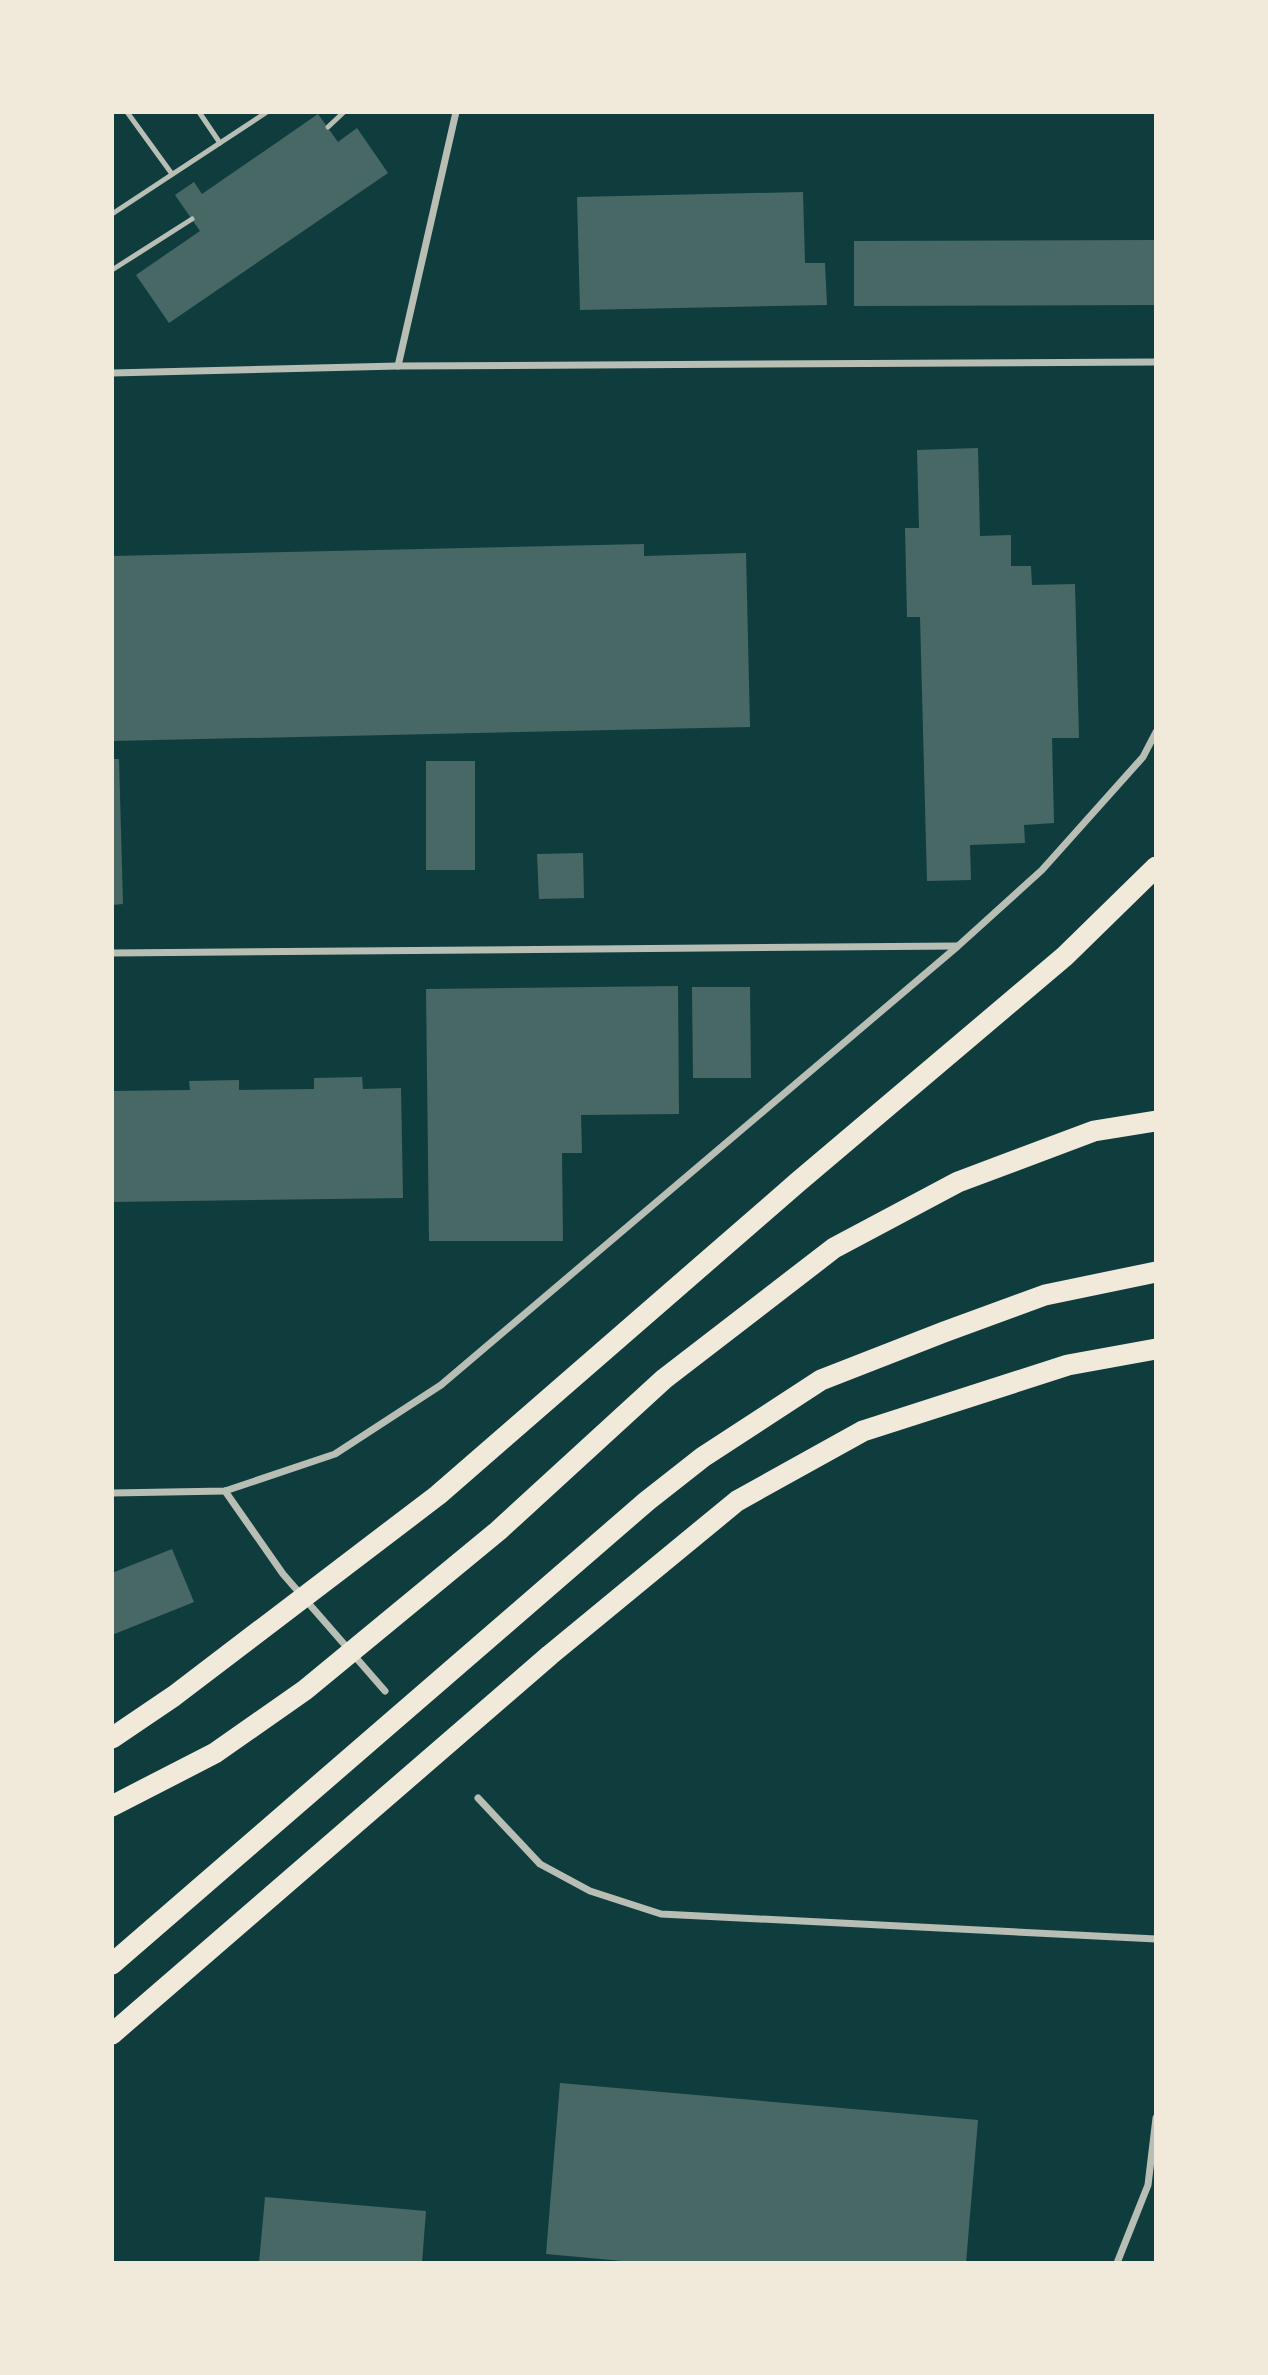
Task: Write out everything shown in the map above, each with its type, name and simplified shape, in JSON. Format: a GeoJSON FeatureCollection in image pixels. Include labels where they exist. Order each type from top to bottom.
{"type":"FeatureCollection","features":[{"type":"Feature","properties":{"kind":"highway"},"geometry":{"type":"LineString","coordinates":[[112,1738],[174,1696],[438,1495],[798,1182],[1065,956],[1156,867]]}},
{"type":"Feature","properties":{"kind":"highway"},"geometry":{"type":"LineString","coordinates":[[112,1806],[215,1753],[305,1690],[498,1531],[664,1379],[834,1248],[957,1182],[1094,1131],[1156,1121]]}},
{"type":"Feature","properties":{"kind":"highway"},"geometry":{"type":"LineString","coordinates":[[112,1964],[648,1501],[703,1457],[821,1380],[1045,1295],[1156,1272]]}},
{"type":"Feature","properties":{"kind":"highway"},"geometry":{"type":"LineString","coordinates":[[112,2034],[550,1655],[737,1501],[863,1430],[1068,1364],[1156,1349]]}},
{"type":"Feature","properties":{"kind":"street"},"geometry":{"type":"LineString","coordinates":[[398,366],[456,112]]}},
{"type":"Feature","properties":{"kind":"street"},"geometry":{"type":"LineString","coordinates":[[112,373],[398,366],[1156,362]]}},
{"type":"Feature","properties":{"kind":"street"},"geometry":{"type":"LineString","coordinates":[[112,1493],[225,1491],[335,1454],[441,1385],[958,946],[1042,870],[1143,757],[1156,732]]}},
{"type":"Feature","properties":{"kind":"street"},"geometry":{"type":"LineString","coordinates":[[112,953],[958,946]]}},
{"type":"Feature","properties":{"kind":"street"},"geometry":{"type":"LineString","coordinates":[[225,1491],[283,1574],[386,1691]]}},
{"type":"Feature","properties":{"kind":"street"},"geometry":{"type":"LineString","coordinates":[[478,1798],[540,1864],[590,1891],[661,1914],[1156,1939]]}},
{"type":"Feature","properties":{"kind":"street"},"geometry":{"type":"LineString","coordinates":[[1117,2263],[1148,2185],[1156,2118]]}},
{"type":"Feature","properties":{"kind":"lane"},"geometry":{"type":"LineString","coordinates":[[127,112],[172,174]]}},
{"type":"Feature","properties":{"kind":"lane"},"geometry":{"type":"LineString","coordinates":[[200,112],[220,143]]}},
{"type":"Feature","properties":{"kind":"lane"},"geometry":{"type":"LineString","coordinates":[[112,214],[267,112]]}},
{"type":"Feature","properties":{"kind":"lane"},"geometry":{"type":"LineString","coordinates":[[328,127],[344,112]]}},
{"type":"Feature","properties":{"kind":"lane"},"geometry":{"type":"LineString","coordinates":[[112,271],[192,219]]}},
{"type":"Feature","properties":{"kind":"building"},"geometry":{"type":"Polygon","coordinates":[[[318,114],[338,142],[357,128],[388,173],[169,323],[136,275],[200,231],[175,195],[194,182],[202,194],[318,114]]]}},
{"type":"Feature","properties":{"kind":"building"},"geometry":{"type":"Polygon","coordinates":[[[803,192],[805,263],[825,263],[827,305],[580,310],[577,197],[803,192]]]}},
{"type":"Feature","properties":{"kind":"building"},"geometry":{"type":"Polygon","coordinates":[[[1156,240],[1156,305],[854,306],[854,241],[1156,240]]]}},
{"type":"Feature","properties":{"kind":"building"},"geometry":{"type":"Polygon","coordinates":[[[978,448],[980,536],[1011,535],[1011,566],[1031,566],[1032,585],[1075,584],[1079,738],[1052,738],[1054,823],[1024,825],[1025,843],[970,845],[971,880],[927,881],[920,617],[907,617],[905,528],[919,528],[917,450],[978,448]]]}},
{"type":"Feature","properties":{"kind":"building"},"geometry":{"type":"Polygon","coordinates":[[[644,544],[644,556],[746,553],[750,727],[112,741],[112,556],[644,544]]]}},
{"type":"Feature","properties":{"kind":"building"},"geometry":{"type":"Polygon","coordinates":[[[112,759],[119,759],[123,904],[112,905],[112,759]]]}},
{"type":"Feature","properties":{"kind":"building"},"geometry":{"type":"Polygon","coordinates":[[[426,761],[475,761],[475,870],[426,870],[426,761]]]}},
{"type":"Feature","properties":{"kind":"building"},"geometry":{"type":"Polygon","coordinates":[[[583,853],[584,898],[539,899],[537,854],[583,853]]]}},
{"type":"Feature","properties":{"kind":"building"},"geometry":{"type":"Polygon","coordinates":[[[678,986],[679,1114],[581,1115],[582,1153],[562,1153],[563,1241],[429,1241],[426,989],[678,986]]]}},
{"type":"Feature","properties":{"kind":"building"},"geometry":{"type":"Polygon","coordinates":[[[692,987],[750,987],[751,1078],[693,1078],[692,987]]]}},
{"type":"Feature","properties":{"kind":"building"},"geometry":{"type":"Polygon","coordinates":[[[362,1077],[363,1089],[401,1088],[403,1198],[112,1202],[112,1091],[190,1090],[189,1081],[239,1080],[239,1090],[314,1089],[314,1078],[362,1077]]]}},
{"type":"Feature","properties":{"kind":"building"},"geometry":{"type":"Polygon","coordinates":[[[172,1549],[194,1602],[112,1635],[112,1573],[172,1549]]]}},
{"type":"Feature","properties":{"kind":"building"},"geometry":{"type":"Polygon","coordinates":[[[560,2083],[978,2120],[966,2263],[644,2263],[546,2254],[560,2083]]]}},
{"type":"Feature","properties":{"kind":"building"},"geometry":{"type":"Polygon","coordinates":[[[265,2197],[426,2211],[422,2263],[259,2263],[265,2197]]]}}]}
